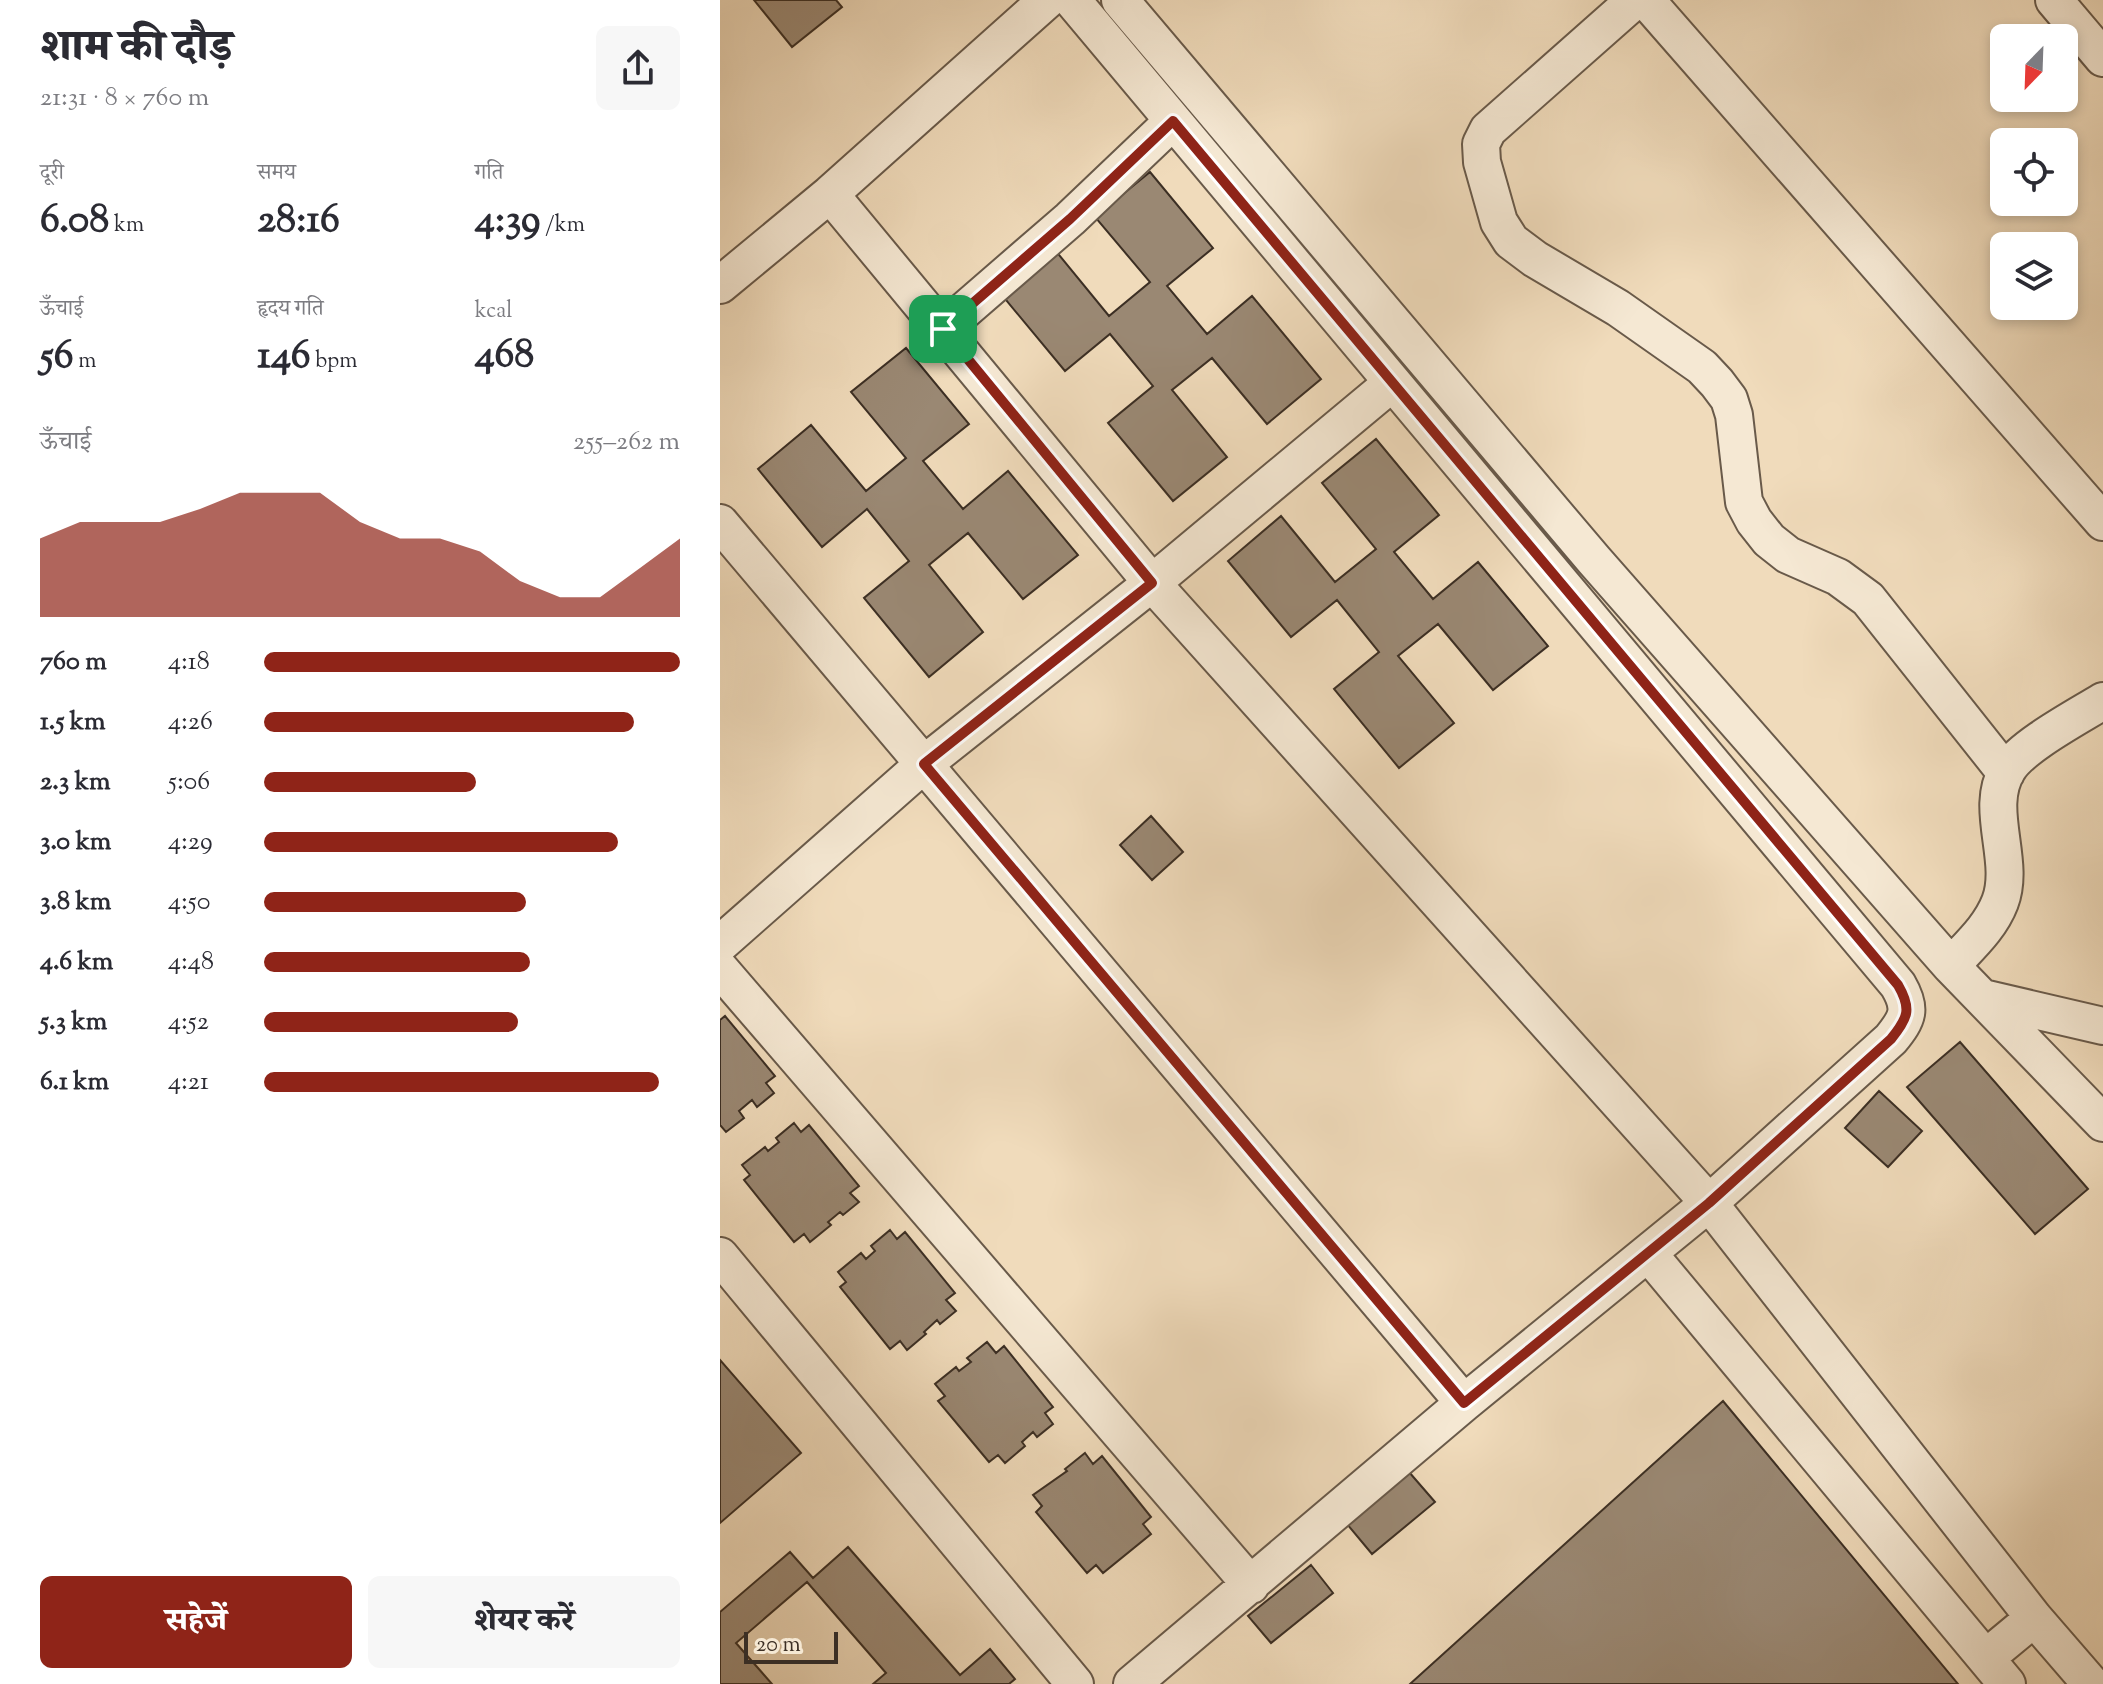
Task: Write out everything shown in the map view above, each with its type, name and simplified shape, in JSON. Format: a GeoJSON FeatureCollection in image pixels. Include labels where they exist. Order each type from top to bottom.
{"type":"FeatureCollection","features":[{"type":"Feature","properties":{"kind":"street"},"geometry":{"type":"LineString","coordinates":[[720,285],[830,194],[1047,0]]}},
{"type":"Feature","properties":{"kind":"street"},"geometry":{"type":"LineString","coordinates":[[1072,0],[1898,985],[1908,1002],[1904,1022],[1891,1039],[1709,1203],[1464,1403],[1132,1684]]}},
{"type":"Feature","properties":{"kind":"street"},"geometry":{"type":"LineString","coordinates":[[1120,0],[1594,560],[1951,966],[2103,1123]]}},
{"type":"Feature","properties":{"kind":"street"},"geometry":{"type":"LineString","coordinates":[[1635,0],[1488,130],[1481,144],[1482,162],[1499,222],[1511,241],[1535,259],[1618,308],[1702,367],[1717,383],[1729,399],[1734,415],[1744,502],[1754,521],[1769,540],[1788,555],[1838,577],[1868,599],[2006,773]]}},
{"type":"Feature","properties":{"kind":"street"},"geometry":{"type":"LineString","coordinates":[[1646,0],[2103,522]]}},
{"type":"Feature","properties":{"kind":"street"},"geometry":{"type":"LineString","coordinates":[[2058,2],[2103,58]]}},
{"type":"Feature","properties":{"kind":"street"},"geometry":{"type":"LineString","coordinates":[[943,329],[1070,219],[1173,121]]}},
{"type":"Feature","properties":{"kind":"street"},"geometry":{"type":"LineString","coordinates":[[830,194],[1152,583],[1709,1203],[2034,1618],[2091,1684]]}},
{"type":"Feature","properties":{"kind":"street"},"geometry":{"type":"LineString","coordinates":[[720,944],[924,764],[1152,583],[1392,383]]}},
{"type":"Feature","properties":{"kind":"street"},"geometry":{"type":"LineString","coordinates":[[720,523],[1464,1403]]}},
{"type":"Feature","properties":{"kind":"street"},"geometry":{"type":"LineString","coordinates":[[1951,966],[1988,926],[2001,901],[2005,872],[1999,802],[2001,784],[2009,767],[2031,747],[2103,701]]}},
{"type":"Feature","properties":{"kind":"street"},"geometry":{"type":"LineString","coordinates":[[720,969],[1251,1585]]}},
{"type":"Feature","properties":{"kind":"street"},"geometry":{"type":"LineString","coordinates":[[1983,998],[2103,1026]]}},
{"type":"Feature","properties":{"kind":"street"},"geometry":{"type":"LineString","coordinates":[[1648,1253],[1997,1671],[2034,1618]]}},
{"type":"Feature","properties":{"kind":"street"},"geometry":{"type":"LineString","coordinates":[[720,1256],[1075,1684]]}},
{"type":"Feature","properties":{"kind":"building"},"geometry":{"type":"Polygon","coordinates":[[[754,0],[836,0],[842,7],[792,47],[754,0]]]}},
{"type":"Feature","properties":{"kind":"building"},"geometry":{"type":"Polygon","coordinates":[[[1150,172],[1213,248],[1167,286],[1207,334],[1252,296],[1321,379],[1267,424],[1212,358],[1172,390],[1227,457],[1173,501],[1108,423],[1153,386],[1110,334],[1065,371],[1001,294],[1055,250],[1109,316],[1150,282],[1095,217],[1150,172]]]}},
{"type":"Feature","properties":{"kind":"building"},"geometry":{"type":"Polygon","coordinates":[[[906,348],[969,424],[923,461],[963,509],[1008,471],[1078,555],[1023,599],[968,533],[929,565],[983,632],[929,677],[864,598],[909,561],[867,509],[822,547],[758,469],[811,425],[866,491],[906,458],[851,392],[906,348]]]}},
{"type":"Feature","properties":{"kind":"building"},"geometry":{"type":"Polygon","coordinates":[[[1376,439],[1439,515],[1394,552],[1433,599],[1478,562],[1548,646],[1493,690],[1438,624],[1398,656],[1454,723],[1399,768],[1334,689],[1379,652],[1337,600],[1291,637],[1228,561],[1281,516],[1335,582],[1376,549],[1322,483],[1376,439]]]}},
{"type":"Feature","properties":{"kind":"building"},"geometry":{"type":"Polygon","coordinates":[[[1151,816],[1183,852],[1152,880],[1120,845],[1151,816]]]}},
{"type":"Feature","properties":{"kind":"building"},"geometry":{"type":"Polygon","coordinates":[[[725,1016],[775,1076],[766,1083],[774,1093],[757,1107],[752,1100],[739,1111],[744,1118],[726,1132],[720,1125],[720,1020],[725,1016]]]}},
{"type":"Feature","properties":{"kind":"building"},"geometry":{"type":"Polygon","coordinates":[[[1960,1042],[2088,1189],[2035,1234],[1907,1087],[1960,1042]]]}},
{"type":"Feature","properties":{"kind":"building"},"geometry":{"type":"Polygon","coordinates":[[[1879,1091],[1922,1131],[1888,1167],[1845,1128],[1879,1091]]]}},
{"type":"Feature","properties":{"kind":"building"},"geometry":{"type":"Polygon","coordinates":[[[794,1123],[801,1132],[809,1125],[859,1186],[850,1193],[859,1202],[843,1215],[840,1212],[828,1222],[831,1225],[810,1242],[804,1234],[794,1242],[744,1180],[750,1175],[742,1165],[765,1147],[768,1151],[779,1142],[776,1138],[794,1123]]]}},
{"type":"Feature","properties":{"kind":"building"},"geometry":{"type":"Polygon","coordinates":[[[890,1230],[897,1239],[905,1232],[955,1293],[946,1300],[956,1311],[940,1324],[937,1320],[907,1350],[900,1341],[890,1349],[840,1287],[846,1282],[838,1272],[861,1253],[866,1259],[875,1251],[871,1246],[890,1230]]]}},
{"type":"Feature","properties":{"kind":"building"},"geometry":{"type":"Polygon","coordinates":[[[987,1342],[996,1353],[1004,1346],[1053,1407],[1045,1413],[1053,1424],[1037,1437],[1033,1432],[1022,1442],[1025,1446],[1005,1463],[998,1455],[989,1462],[938,1401],[945,1396],[935,1384],[956,1367],[959,1371],[971,1362],[967,1358],[987,1342]]]}},
{"type":"Feature","properties":{"kind":"building"},"geometry":{"type":"Polygon","coordinates":[[[720,1360],[801,1453],[720,1523],[720,1360]]]}},
{"type":"Feature","properties":{"kind":"building"},"geometry":{"type":"Polygon","coordinates":[[[1723,1401],[1958,1684],[1410,1684],[1723,1401]]]}},
{"type":"Feature","properties":{"kind":"building"},"geometry":{"type":"Polygon","coordinates":[[[1085,1453],[1093,1464],[1102,1456],[1151,1517],[1143,1524],[1151,1534],[1103,1573],[1096,1565],[1087,1573],[1036,1512],[1042,1506],[1033,1495],[1067,1471],[1065,1469],[1085,1453]]]}},
{"type":"Feature","properties":{"kind":"building"},"geometry":{"type":"Polygon","coordinates":[[[1409,1472],[1435,1502],[1372,1554],[1347,1524],[1409,1472]]]}},
{"type":"Feature","properties":{"kind":"building"},"geometry":{"type":"Polygon","coordinates":[[[848,1547],[960,1675],[990,1649],[1015,1679],[1009,1684],[873,1684],[886,1673],[807,1582],[736,1643],[772,1684],[720,1684],[720,1612],[790,1552],[813,1578],[848,1547]]]}},
{"type":"Feature","properties":{"kind":"building"},"geometry":{"type":"Polygon","coordinates":[[[1311,1565],[1333,1593],[1271,1643],[1248,1616],[1311,1565]]]}},
{"type":"Feature","properties":{"kind":"route"},"geometry":{"type":"LineString","coordinates":[[1173,121],[1898,985],[1908,1002],[1904,1022],[1891,1039],[1709,1203],[1464,1403],[924,764],[1152,583],[943,329],[1070,219],[1173,121]]}}]}
